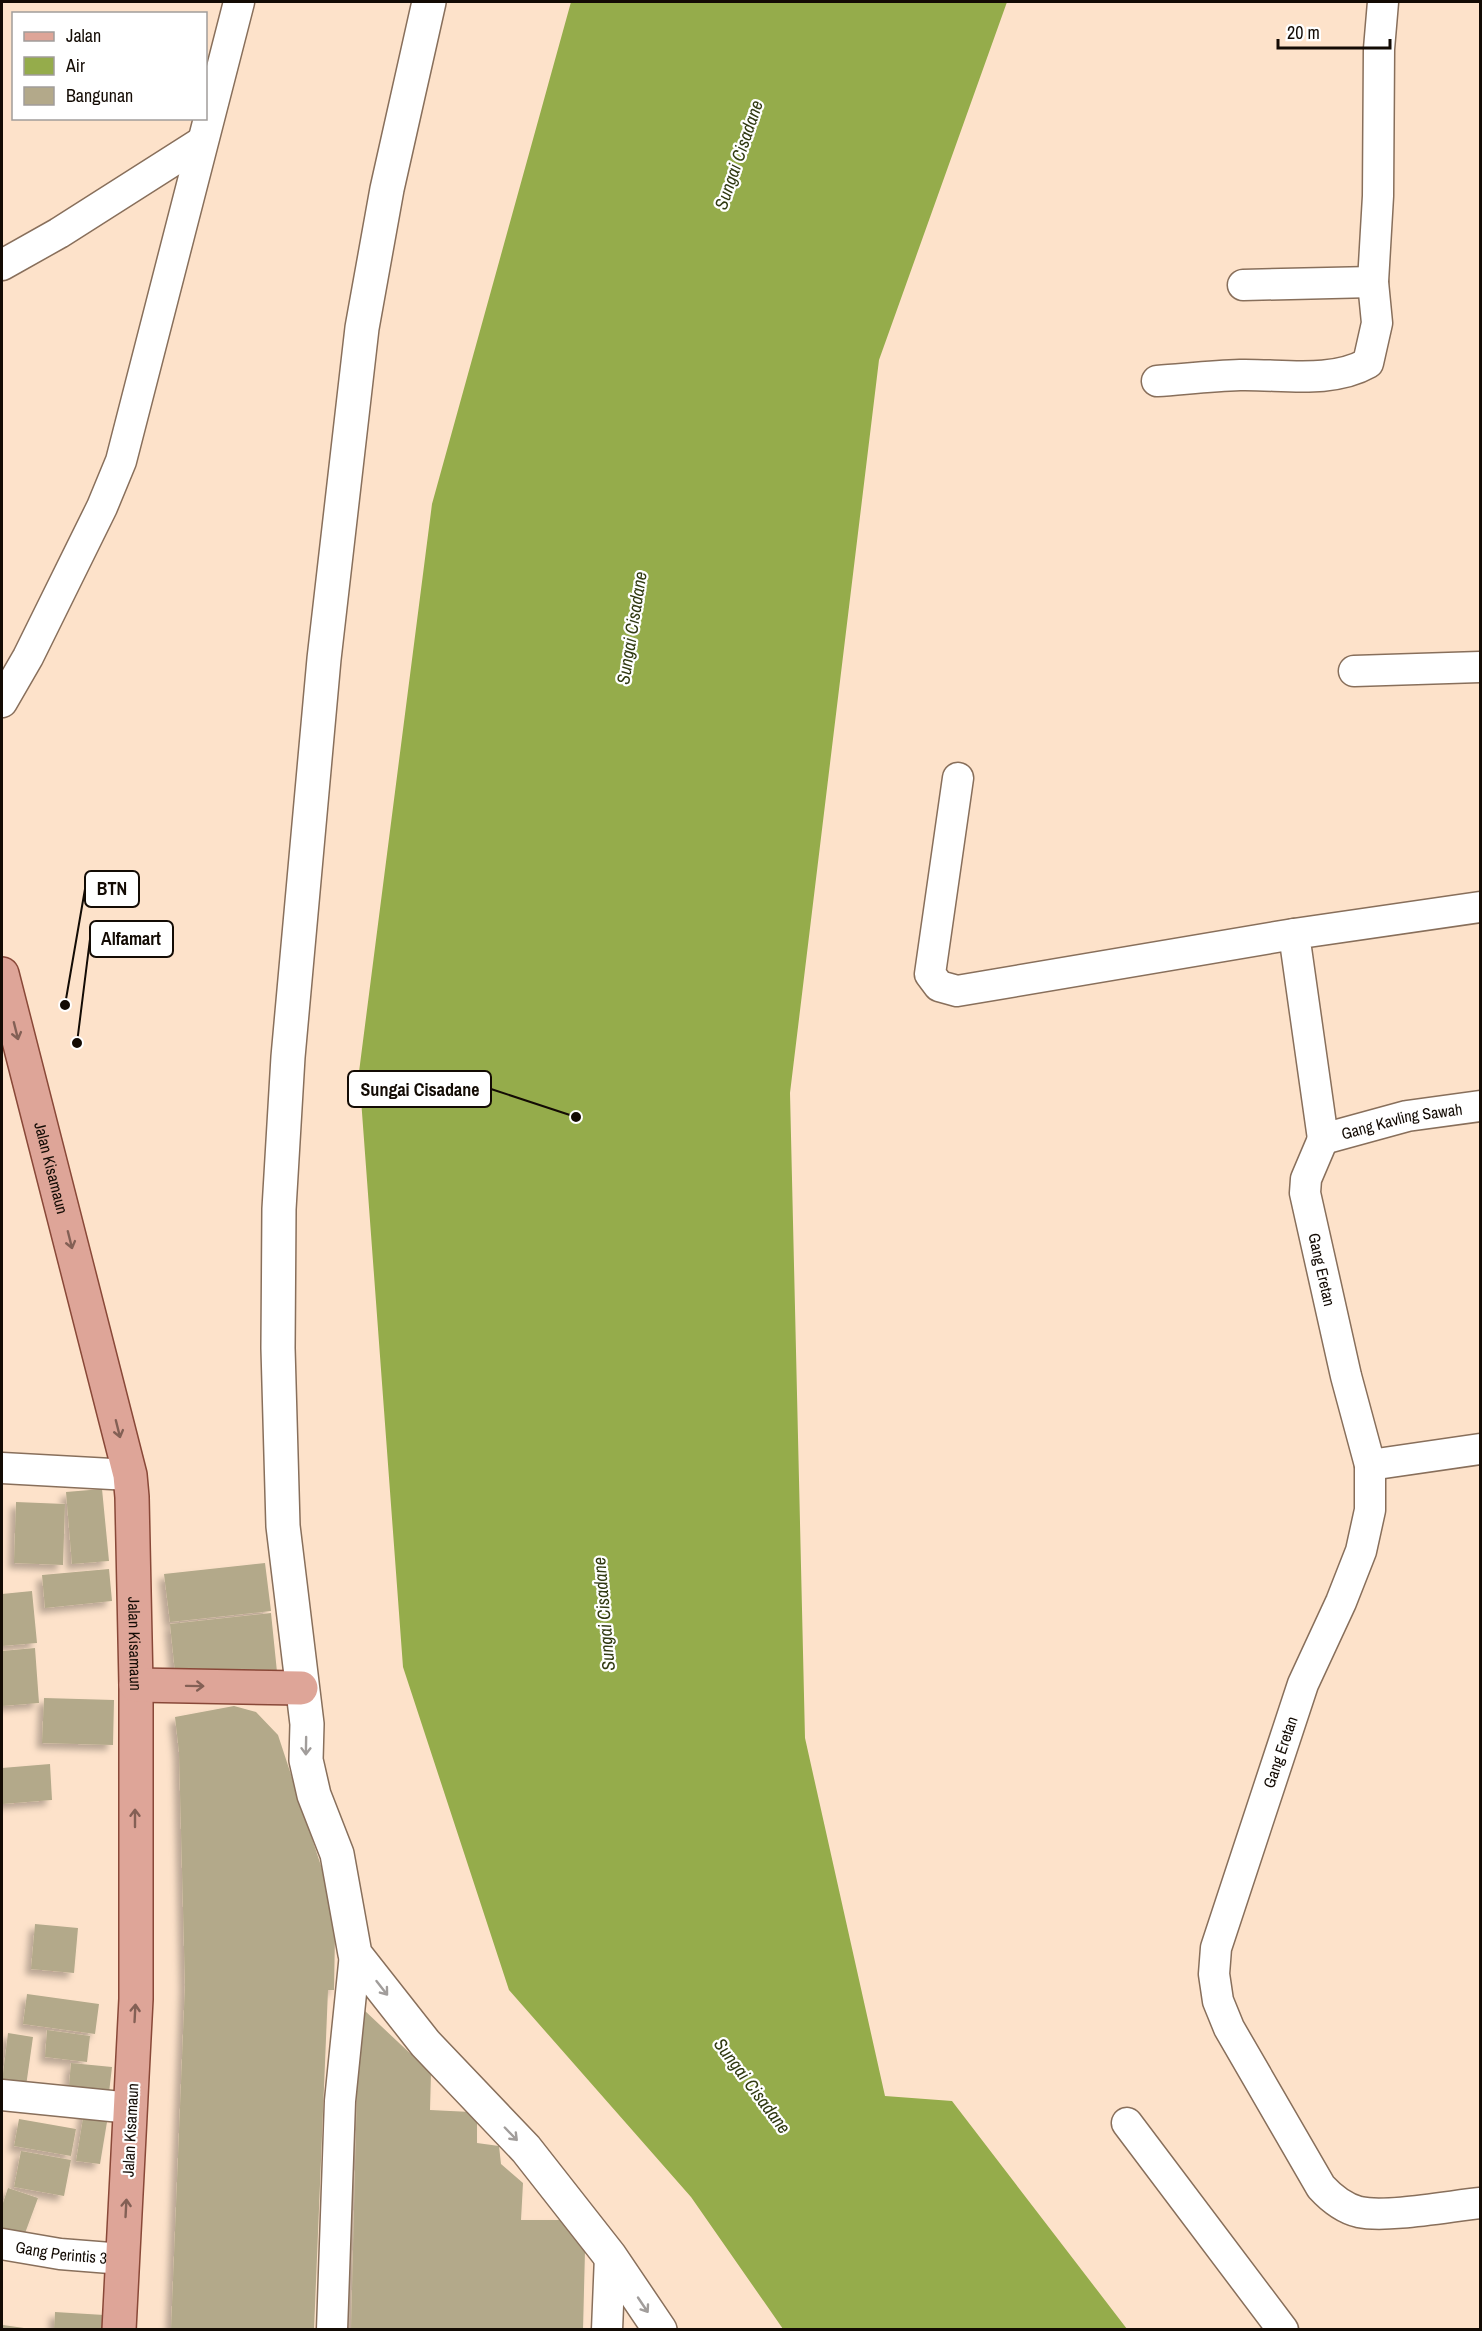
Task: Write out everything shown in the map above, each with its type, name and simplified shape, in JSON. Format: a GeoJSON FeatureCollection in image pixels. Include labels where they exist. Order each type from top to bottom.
{"type":"FeatureCollection","features":[{"type":"Feature","properties":{"kind":"main road","name":"Jalan Kisamaun"},"geometry":{"type":"LineString","coordinates":[[2,974],[130,1475],[136,1685],[136,1999],[119,2330]]}},
{"type":"Feature","properties":{"kind":"main road"},"geometry":{"type":"LineString","coordinates":[[136,1685],[301,1688]]}},
{"type":"Feature","properties":{"kind":"street"},"geometry":{"type":"LineString","coordinates":[[2,702],[28,657],[115,478],[126,445],[239,2]]}},
{"type":"Feature","properties":{"kind":"street"},"geometry":{"type":"LineString","coordinates":[[332,2330],[340,2100],[355,1954],[337,1854],[314,1794],[306,1760],[307,1724],[283,1526],[278,1348],[279,1209],[288,1057],[324,659],[362,328],[387,189],[429,2]]}},
{"type":"Feature","properties":{"kind":"street"},"geometry":{"type":"LineString","coordinates":[[1157,381],[1239,375],[1325,375],[1354,371],[1368,363],[1377,323],[1373,282],[1378,196],[1379,49],[1383,2]]}},
{"type":"Feature","properties":{"kind":"street"},"geometry":{"type":"LineString","coordinates":[[2,265],[59,233],[202,142]]}},
{"type":"Feature","properties":{"kind":"street"},"geometry":{"type":"LineString","coordinates":[[1243,285],[1373,282]]}},
{"type":"Feature","properties":{"kind":"street"},"geometry":{"type":"LineString","coordinates":[[1354,671],[1480,667]]}},
{"type":"Feature","properties":{"kind":"street"},"geometry":{"type":"LineString","coordinates":[[958,778],[930,974],[939,986],[957,991],[1294,934],[1480,907]]}},
{"type":"Feature","properties":{"kind":"street"},"geometry":{"type":"LineString","coordinates":[[1294,934],[1323,1139]]}},
{"type":"Feature","properties":{"kind":"street","name":"Gang Kavling Sawah"},"geometry":{"type":"LineString","coordinates":[[1323,1139],[1407,1116],[1480,1106]]}},
{"type":"Feature","properties":{"kind":"street","name":"Gang Eretan"},"geometry":{"type":"LineString","coordinates":[[1323,1139],[1306,1179],[1305,1193],[1370,1465],[1370,1510],[1361,1551],[1341,1602],[1303,1683],[1237,1881],[1216,1948],[1215,1983],[1218,2001],[1229,2028],[1321,2187],[1334,2201],[1360,2212],[1401,2212],[1480,2203]]}},
{"type":"Feature","properties":{"kind":"street"},"geometry":{"type":"LineString","coordinates":[[1370,1465],[1480,1449]]}},
{"type":"Feature","properties":{"kind":"street"},"geometry":{"type":"LineString","coordinates":[[2,1468],[130,1475]]}},
{"type":"Feature","properties":{"kind":"street"},"geometry":{"type":"LineString","coordinates":[[355,1954],[425,2043],[526,2149],[609,2256],[660,2330]]}},
{"type":"Feature","properties":{"kind":"street"},"geometry":{"type":"LineString","coordinates":[[2,2095],[131,2108]]}},
{"type":"Feature","properties":{"kind":"street"},"geometry":{"type":"LineString","coordinates":[[1127,2123],[1283,2330]]}},
{"type":"Feature","properties":{"kind":"street","name":"Gang Perintis 3"},"geometry":{"type":"LineString","coordinates":[[2,2244],[60,2254],[123,2259]]}},
{"type":"Feature","properties":{"kind":"street"},"geometry":{"type":"LineString","coordinates":[[607,2330],[609,2256]]}},
{"type":"Feature","properties":{"kind":"water"},"geometry":{"type":"Polygon","coordinates":[[[571,2],[1007,2],[879,360],[790,1093],[805,1738],[885,2096],[952,2101],[1127,2329],[783,2329],[691,2197],[509,1990],[403,1667],[359,1072],[432,504],[571,2]]]}},
{"type":"Feature","properties":{"kind":"building"},"geometry":{"type":"Polygon","coordinates":[[[102,1489],[109,1561],[72,1564],[66,1492],[102,1489]]]}},
{"type":"Feature","properties":{"kind":"building"},"geometry":{"type":"Polygon","coordinates":[[[16,1502],[65,1504],[63,1565],[14,1563],[16,1502]]]}},
{"type":"Feature","properties":{"kind":"building"},"geometry":{"type":"Polygon","coordinates":[[[265,1563],[271,1611],[170,1622],[164,1574],[265,1563]]]}},
{"type":"Feature","properties":{"kind":"building"},"geometry":{"type":"Polygon","coordinates":[[[109,1569],[112,1601],[45,1608],[42,1575],[109,1569]]]}},
{"type":"Feature","properties":{"kind":"building"},"geometry":{"type":"Polygon","coordinates":[[[32,1591],[37,1643],[2,1646],[2,1594],[32,1591]]]}},
{"type":"Feature","properties":{"kind":"building"},"geometry":{"type":"Polygon","coordinates":[[[271,1613],[277,1672],[176,1682],[170,1624],[271,1613]]]}},
{"type":"Feature","properties":{"kind":"building"},"geometry":{"type":"Polygon","coordinates":[[[35,1648],[39,1703],[2,1706],[2,1651],[35,1648]]]}},
{"type":"Feature","properties":{"kind":"building"},"geometry":{"type":"Polygon","coordinates":[[[44,1698],[114,1700],[113,1745],[42,1743],[44,1698]]]}},
{"type":"Feature","properties":{"kind":"building"},"geometry":{"type":"Polygon","coordinates":[[[234,1706],[256,1712],[278,1735],[325,1878],[335,1934],[334,1990],[328,1990],[314,2330],[171,2330],[185,1985],[179,1752],[175,1717],[234,1706]]]}},
{"type":"Feature","properties":{"kind":"building"},"geometry":{"type":"Polygon","coordinates":[[[50,1764],[52,1800],[2,1804],[2,1768],[50,1764]]]}},
{"type":"Feature","properties":{"kind":"building"},"geometry":{"type":"Polygon","coordinates":[[[35,1924],[78,1928],[74,1973],[31,1969],[35,1924]]]}},
{"type":"Feature","properties":{"kind":"building"},"geometry":{"type":"Polygon","coordinates":[[[27,1994],[99,2004],[95,2034],[23,2024],[27,1994]]]}},
{"type":"Feature","properties":{"kind":"building"},"geometry":{"type":"Polygon","coordinates":[[[359,2009],[364,2010],[431,2073],[430,2110],[471,2112],[477,2120],[477,2143],[499,2146],[501,2164],[523,2183],[521,2220],[561,2220],[585,2251],[583,2330],[351,2330],[359,2009]]]}},
{"type":"Feature","properties":{"kind":"building"},"geometry":{"type":"Polygon","coordinates":[[[47,2030],[90,2036],[87,2062],[45,2057],[47,2030]]]}},
{"type":"Feature","properties":{"kind":"building"},"geometry":{"type":"Polygon","coordinates":[[[8,2033],[33,2037],[26,2086],[2,2082],[8,2033]]]}},
{"type":"Feature","properties":{"kind":"building"},"geometry":{"type":"Polygon","coordinates":[[[71,2063],[112,2067],[108,2101],[68,2097],[71,2063]]]}},
{"type":"Feature","properties":{"kind":"building"},"geometry":{"type":"Polygon","coordinates":[[[85,2106],[109,2110],[100,2164],[76,2161],[85,2106]]]}},
{"type":"Feature","properties":{"kind":"building"},"geometry":{"type":"Polygon","coordinates":[[[19,2119],[76,2129],[71,2156],[14,2146],[19,2119]]]}},
{"type":"Feature","properties":{"kind":"building"},"geometry":{"type":"Polygon","coordinates":[[[21,2151],[71,2160],[64,2196],[14,2187],[21,2151]]]}},
{"type":"Feature","properties":{"kind":"building"},"geometry":{"type":"Polygon","coordinates":[[[8,2188],[38,2198],[21,2244],[2,2237],[2,2206],[8,2188]]]}},
{"type":"Feature","properties":{"kind":"building"},"geometry":{"type":"Polygon","coordinates":[[[55,2312],[104,2315],[104,2330],[54,2330],[55,2312]]]}},
{"type":"Feature","properties":{"kind":"building"},"geometry":{"type":"Polygon","coordinates":[[[3,2325],[24,2328],[24,2330],[2,2330],[3,2325]]]}},
{"type":"Feature","properties":{"kind":"place","name":"BTN"},"geometry":{"type":"Point","coordinates":[65,1005]}},
{"type":"Feature","properties":{"kind":"place","name":"Alfamart"},"geometry":{"type":"Point","coordinates":[77,1043]}},
{"type":"Feature","properties":{"kind":"place","name":"Sungai Cisadane"},"geometry":{"type":"Point","coordinates":[576,1117]}}]}
